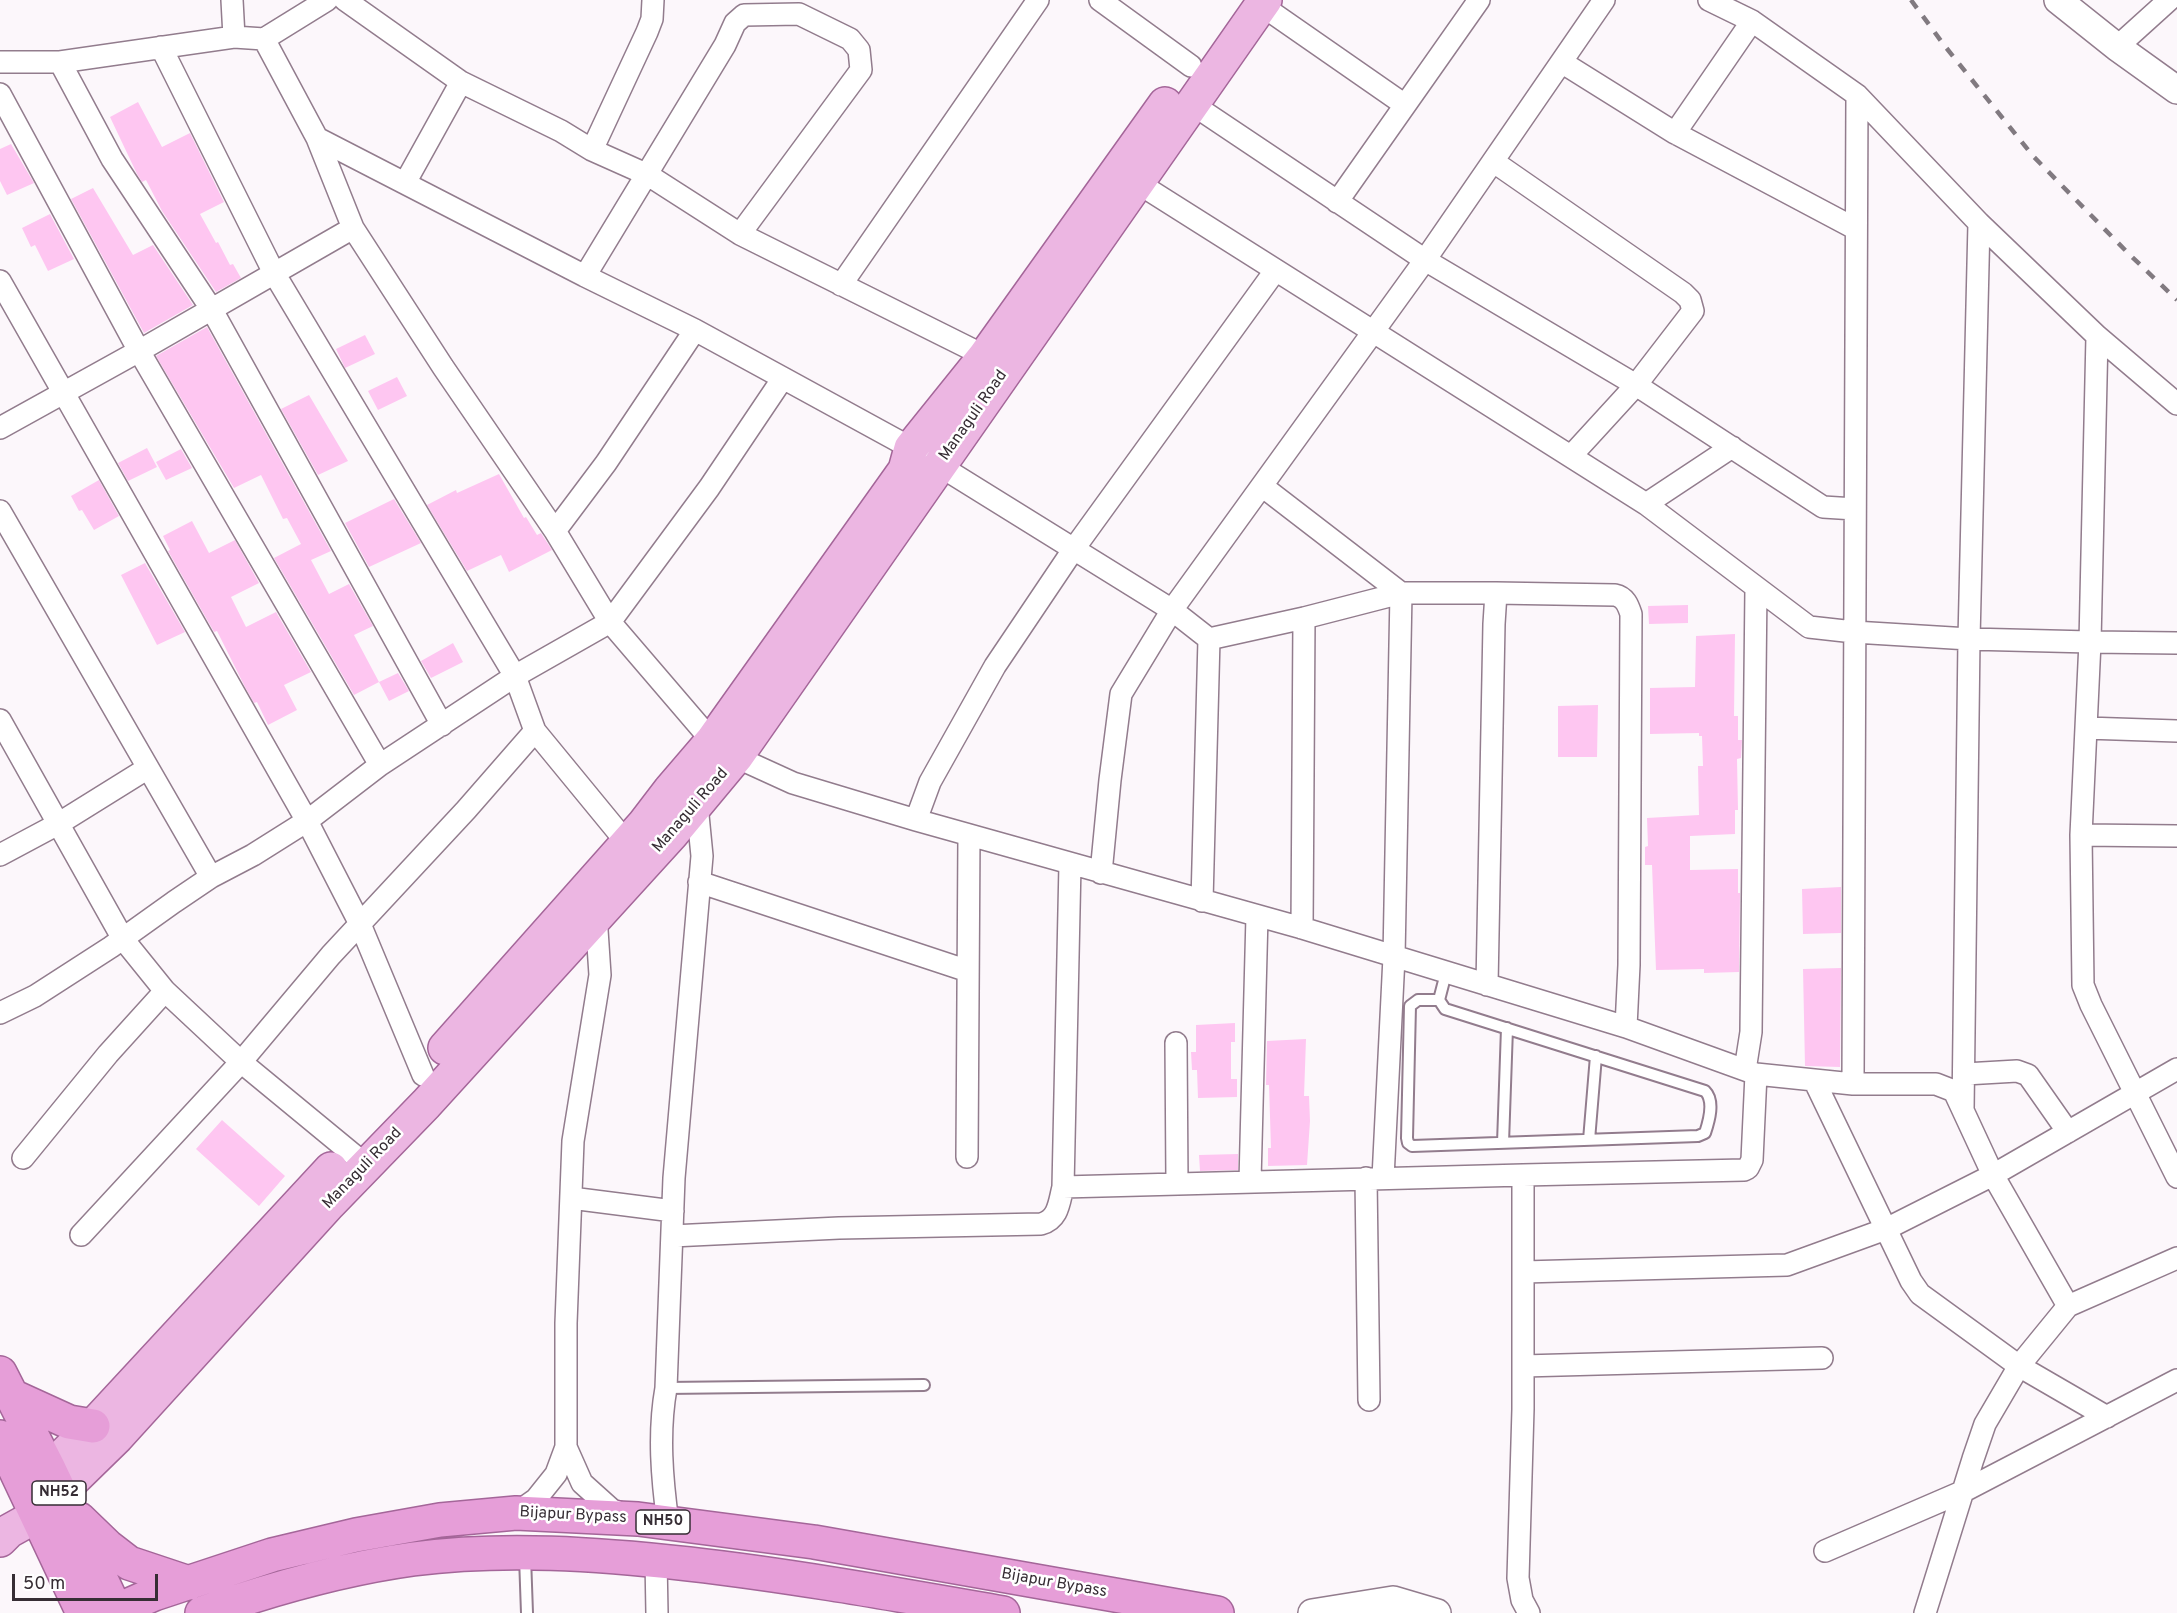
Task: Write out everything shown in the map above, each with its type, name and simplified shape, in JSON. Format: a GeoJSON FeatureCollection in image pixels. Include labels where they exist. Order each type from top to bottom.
{"type":"FeatureCollection","features":[{"type":"Feature","properties":{"kind":"highway"},"geometry":{"type":"LineString","coordinates":[[6,1385],[69,1422],[93,1426]]}},
{"type":"Feature","properties":{"kind":"highway","name":"Bijapur Bypass"},"geometry":{"type":"LineString","coordinates":[[6,1385],[35,1506],[114,1612],[189,1583],[272,1555],[356,1535],[440,1520],[516,1513],[653,1521],[814,1542],[1217,1613]]}},
{"type":"Feature","properties":{"kind":"highway","name":"Bijapur Bypass"},"geometry":{"type":"LineString","coordinates":[[0,1437],[35,1506],[83,1613]]}},
{"type":"Feature","properties":{"kind":"highway"},"geometry":{"type":"LineString","coordinates":[[35,1506],[107,1546],[129,1563],[189,1583]]}},
{"type":"Feature","properties":{"kind":"highway","name":"NH50"},"geometry":{"type":"LineString","coordinates":[[202,1613],[258,1593],[336,1572],[414,1559],[525,1554],[622,1556],[751,1571],[1003,1613]]}},
{"type":"Feature","properties":{"kind":"highway"},"geometry":{"type":"LineString","coordinates":[[62,1613],[65,1601],[64,1574]]}},
{"type":"Feature","properties":{"kind":"main road","name":"Managuli Road"},"geometry":{"type":"LineString","coordinates":[[35,1506],[93,1426],[358,1158],[426,1104],[697,805],[724,749],[905,470],[911,448],[985,356],[1191,66],[1255,2]]}},
{"type":"Feature","properties":{"kind":"main road","name":"Managuli Road"},"geometry":{"type":"LineString","coordinates":[[35,1506],[117,1437],[358,1158],[423,1075],[627,843],[724,749],[939,466],[1192,104],[1255,2]]}},
{"type":"Feature","properties":{"kind":"street"},"geometry":{"type":"LineString","coordinates":[[232,0],[234,37]]}},
{"type":"Feature","properties":{"kind":"street"},"geometry":{"type":"LineString","coordinates":[[0,62],[60,62],[234,37],[264,39],[327,0]]}},
{"type":"Feature","properties":{"kind":"street"},"geometry":{"type":"LineString","coordinates":[[345,0],[461,82],[561,131],[592,150],[648,175],[740,234],[985,356]]}},
{"type":"Feature","properties":{"kind":"street"},"geometry":{"type":"LineString","coordinates":[[592,150],[647,32],[652,19],[653,0]]}},
{"type":"Feature","properties":{"kind":"street"},"geometry":{"type":"LineString","coordinates":[[841,285],[1038,0]]}},
{"type":"Feature","properties":{"kind":"street"},"geometry":{"type":"LineString","coordinates":[[1100,0],[1191,66]]}},
{"type":"Feature","properties":{"kind":"street"},"geometry":{"type":"LineString","coordinates":[[1337,202],[1479,0]]}},
{"type":"Feature","properties":{"kind":"street"},"geometry":{"type":"LineString","coordinates":[[1101,873],[1121,694],[1172,610],[1425,260],[1605,0]]}},
{"type":"Feature","properties":{"kind":"street"},"geometry":{"type":"LineString","coordinates":[[1709,0],[1752,21],[1857,95],[1979,223],[2097,336],[2177,404]]}},
{"type":"Feature","properties":{"kind":"street"},"geometry":{"type":"LineString","coordinates":[[2058,0],[2117,47],[2177,90]]}},
{"type":"Feature","properties":{"kind":"street"},"geometry":{"type":"LineString","coordinates":[[2117,47],[2169,0]]}},
{"type":"Feature","properties":{"kind":"street"},"geometry":{"type":"LineString","coordinates":[[1255,2],[1405,105]]}},
{"type":"Feature","properties":{"kind":"street"},"geometry":{"type":"LineString","coordinates":[[585,276],[648,175],[725,45],[739,17],[749,14],[799,14],[850,39],[859,50],[861,70],[740,234]]}},
{"type":"Feature","properties":{"kind":"street"},"geometry":{"type":"LineString","coordinates":[[1675,133],[1752,21]]}},
{"type":"Feature","properties":{"kind":"street"},"geometry":{"type":"LineString","coordinates":[[264,39],[317,138],[353,228],[443,367],[555,531],[610,622],[724,749],[793,783],[1101,873],[1302,928],[1626,1027],[1750,1072],[1853,1084],[1936,1084],[1954,1091],[1992,1175],[2068,1306]]}},
{"type":"Feature","properties":{"kind":"street"},"geometry":{"type":"LineString","coordinates":[[161,47],[274,273],[514,676],[535,731],[627,843]]}},
{"type":"Feature","properties":{"kind":"street"},"geometry":{"type":"LineString","coordinates":[[60,62],[112,159],[212,310],[442,725]]}},
{"type":"Feature","properties":{"kind":"street"},"geometry":{"type":"LineString","coordinates":[[1563,63],[1675,133],[1856,229]]}},
{"type":"Feature","properties":{"kind":"street"},"geometry":{"type":"LineString","coordinates":[[405,183],[461,82]]}},
{"type":"Feature","properties":{"kind":"street"},"geometry":{"type":"LineString","coordinates":[[0,94],[139,351],[380,765]]}},
{"type":"Feature","properties":{"kind":"street"},"geometry":{"type":"LineString","coordinates":[[1853,1084],[1857,95]]}},
{"type":"Feature","properties":{"kind":"street"},"geometry":{"type":"LineString","coordinates":[[1192,104],[1425,260],[1636,385],[1822,507],[1855,509]]}},
{"type":"Feature","properties":{"kind":"street"},"geometry":{"type":"LineString","coordinates":[[317,138],[695,330],[911,448],[1172,610],[1209,639]]}},
{"type":"Feature","properties":{"kind":"street"},"geometry":{"type":"LineString","coordinates":[[1494,162],[1683,293],[1690,300],[1693,311],[1636,385],[1571,456]]}},
{"type":"Feature","properties":{"kind":"street"},"geometry":{"type":"LineString","coordinates":[[1138,183],[1646,504],[1809,627],[1970,639],[2177,644]]}},
{"type":"Feature","properties":{"kind":"street"},"geometry":{"type":"LineString","coordinates":[[1963,1110],[1979,223]]}},
{"type":"Feature","properties":{"kind":"street"},"geometry":{"type":"LineString","coordinates":[[0,428],[212,310],[353,228]]}},
{"type":"Feature","properties":{"kind":"street"},"geometry":{"type":"LineString","coordinates":[[916,820],[930,782],[995,666],[1073,550],[1275,271]]}},
{"type":"Feature","properties":{"kind":"street"},"geometry":{"type":"LineString","coordinates":[[0,281],[307,820],[360,924],[423,1075]]}},
{"type":"Feature","properties":{"kind":"street"},"geometry":{"type":"LineString","coordinates":[[555,531],[606,463],[695,330]]}},
{"type":"Feature","properties":{"kind":"street"},"geometry":{"type":"LineString","coordinates":[[2097,336],[2090,642],[2081,835],[2083,986],[2177,1177]]}},
{"type":"Feature","properties":{"kind":"street"},"geometry":{"type":"LineString","coordinates":[[0,1013],[35,996],[212,877],[254,855],[307,820],[380,765],[514,676],[610,622],[710,488],[783,378]]}},
{"type":"Feature","properties":{"kind":"street"},"geometry":{"type":"LineString","coordinates":[[1646,504],[1732,447]]}},
{"type":"Feature","properties":{"kind":"street"},"geometry":{"type":"LineString","coordinates":[[1262,486],[1401,593]]}},
{"type":"Feature","properties":{"kind":"street"},"geometry":{"type":"LineString","coordinates":[[0,511],[212,877]]}},
{"type":"Feature","properties":{"kind":"street"},"geometry":{"type":"LineString","coordinates":[[1064,1187],[1744,1170],[1748,1168],[1752,1160],[1750,1032],[1756,588]]}},
{"type":"Feature","properties":{"kind":"street"},"geometry":{"type":"LineString","coordinates":[[1487,985],[1496,592]]}},
{"type":"Feature","properties":{"kind":"street"},"geometry":{"type":"LineString","coordinates":[[1209,639],[1401,593],[1496,592],[1620,596],[1629,606],[1631,614],[1629,965],[1626,1027]]}},
{"type":"Feature","properties":{"kind":"street"},"geometry":{"type":"LineString","coordinates":[[1369,1400],[1375,1178],[1394,957],[1401,593]]}},
{"type":"Feature","properties":{"kind":"street"},"geometry":{"type":"LineString","coordinates":[[1302,928],[1304,618]]}},
{"type":"Feature","properties":{"kind":"street"},"geometry":{"type":"LineString","coordinates":[[1202,901],[1209,639]]}},
{"type":"Feature","properties":{"kind":"street"},"geometry":{"type":"LineString","coordinates":[[0,720],[123,939],[165,991],[241,1062],[358,1158]]}},
{"type":"Feature","properties":{"kind":"street"},"geometry":{"type":"LineString","coordinates":[[2086,728],[2177,731]]}},
{"type":"Feature","properties":{"kind":"street"},"geometry":{"type":"LineString","coordinates":[[81,1235],[241,1062],[360,924],[466,810],[535,731]]}},
{"type":"Feature","properties":{"kind":"street"},"geometry":{"type":"LineString","coordinates":[[0,855],[58,824],[147,768]]}},
{"type":"Feature","properties":{"kind":"street"},"geometry":{"type":"LineString","coordinates":[[566,1447],[582,1483],[612,1510],[653,1521],[662,1471],[674,1178],[702,856],[697,805]]}},
{"type":"Feature","properties":{"kind":"street"},"geometry":{"type":"LineString","coordinates":[[967,1157],[969,835]]}},
{"type":"Feature","properties":{"kind":"street"},"geometry":{"type":"LineString","coordinates":[[2081,835],[2177,836]]}},
{"type":"Feature","properties":{"kind":"street"},"geometry":{"type":"LineString","coordinates":[[672,1236],[840,1228],[1041,1224],[1057,1214],[1064,1187],[1070,864]]}},
{"type":"Feature","properties":{"kind":"street"},"geometry":{"type":"LineString","coordinates":[[699,882],[968,971]]}},
{"type":"Feature","properties":{"kind":"street"},"geometry":{"type":"LineString","coordinates":[[516,1513],[536,1499],[556,1474],[566,1447],[566,1323],[573,1141],[600,975],[596,915]]}},
{"type":"Feature","properties":{"kind":"street"},"geometry":{"type":"LineString","coordinates":[[1251,1181],[1257,916]]}},
{"type":"Feature","properties":{"kind":"street"},"geometry":{"type":"LineString","coordinates":[[23,1158],[108,1054],[165,991]]}},
{"type":"Feature","properties":{"kind":"street"},"geometry":{"type":"LineString","coordinates":[[1176,1043],[1177,1184]]}},
{"type":"Feature","properties":{"kind":"street"},"geometry":{"type":"LineString","coordinates":[[1523,1272],[1787,1265],[1886,1229],[1992,1175],[2177,1069]]}},
{"type":"Feature","properties":{"kind":"street"},"geometry":{"type":"LineString","coordinates":[[1965,1074],[2017,1071],[2028,1075],[2068,1132]]}},
{"type":"Feature","properties":{"kind":"street"},"geometry":{"type":"LineString","coordinates":[[1814,1080],[1911,1281],[1920,1294],[2019,1366],[2107,1417]]}},
{"type":"Feature","properties":{"kind":"street"},"geometry":{"type":"LineString","coordinates":[[1523,1175],[1523,1366],[1518,1578],[1522,1600],[1529,1613]]}},
{"type":"Feature","properties":{"kind":"street"},"geometry":{"type":"LineString","coordinates":[[571,1198],[674,1211]]}},
{"type":"Feature","properties":{"kind":"street"},"geometry":{"type":"LineString","coordinates":[[1925,1613],[1985,1424],[2019,1366],[2068,1306],[2177,1258]]}},
{"type":"Feature","properties":{"kind":"street"},"geometry":{"type":"LineString","coordinates":[[1523,1366],[1822,1358]]}},
{"type":"Feature","properties":{"kind":"street"},"geometry":{"type":"LineString","coordinates":[[1825,1551],[1964,1491],[2177,1380]]}},
{"type":"Feature","properties":{"kind":"street"},"geometry":{"type":"LineString","coordinates":[[656,1560],[657,1613]]}},
{"type":"Feature","properties":{"kind":"street"},"geometry":{"type":"LineString","coordinates":[[1312,1613],[1393,1600],[1437,1613]]}},
{"type":"Feature","properties":{"kind":"lane"},"geometry":{"type":"LineString","coordinates":[[1439,1000],[1418,1000],[1410,1006],[1408,1143],[1417,1147],[1701,1136],[1706,1131],[1710,1096],[1702,1089],[1445,1009],[1439,1000],[1446,973]]}},
{"type":"Feature","properties":{"kind":"lane"},"geometry":{"type":"LineString","coordinates":[[1503,1143],[1507,1028]]}},
{"type":"Feature","properties":{"kind":"lane"},"geometry":{"type":"LineString","coordinates":[[1589,1140],[1596,1056]]}},
{"type":"Feature","properties":{"kind":"lane"},"geometry":{"type":"LineString","coordinates":[[666,1388],[924,1385]]}},
{"type":"Feature","properties":{"kind":"lane"},"geometry":{"type":"LineString","coordinates":[[525,1554],[527,1613]]}},
{"type":"Feature","properties":{"kind":"building"},"geometry":{"type":"Polygon","coordinates":[[[138,102],[162,147],[190,133],[224,202],[200,214],[230,265],[233,264],[241,278],[216,292],[162,211],[146,180],[142,182],[137,174],[110,117],[138,102]]]}},
{"type":"Feature","properties":{"kind":"building"},"geometry":{"type":"Polygon","coordinates":[[[11,144],[34,183],[7,195],[0,181],[0,149],[11,144]]]}},
{"type":"Feature","properties":{"kind":"building"},"geometry":{"type":"Polygon","coordinates":[[[93,188],[133,255],[153,245],[193,305],[144,333],[71,199],[93,188]]]}},
{"type":"Feature","properties":{"kind":"building"},"geometry":{"type":"Polygon","coordinates":[[[50,214],[74,259],[48,271],[35,245],[31,247],[22,228],[50,214]]]}},
{"type":"Feature","properties":{"kind":"building"},"geometry":{"type":"Polygon","coordinates":[[[207,327],[331,551],[311,560],[329,594],[349,584],[373,626],[354,635],[379,682],[354,695],[274,558],[301,544],[287,518],[283,519],[261,475],[234,488],[156,356],[207,327]]]}},
{"type":"Feature","properties":{"kind":"building"},"geometry":{"type":"Polygon","coordinates":[[[365,335],[375,354],[345,368],[336,349],[365,335]]]}},
{"type":"Feature","properties":{"kind":"building"},"geometry":{"type":"Polygon","coordinates":[[[397,377],[407,396],[378,410],[368,391],[397,377]]]}},
{"type":"Feature","properties":{"kind":"building"},"geometry":{"type":"Polygon","coordinates":[[[309,395],[348,461],[318,475],[281,409],[309,395]]]}},
{"type":"Feature","properties":{"kind":"building"},"geometry":{"type":"Polygon","coordinates":[[[147,448],[157,467],[128,481],[118,463],[147,448]]]}},
{"type":"Feature","properties":{"kind":"building"},"geometry":{"type":"Polygon","coordinates":[[[181,449],[192,468],[166,480],[156,462],[181,449]]]}},
{"type":"Feature","properties":{"kind":"building"},"geometry":{"type":"Polygon","coordinates":[[[499,474],[524,518],[526,517],[537,535],[541,533],[552,550],[509,572],[501,555],[467,571],[427,505],[456,490],[457,493],[499,474]]]}},
{"type":"Feature","properties":{"kind":"building"},"geometry":{"type":"Polygon","coordinates":[[[99,480],[119,516],[94,530],[71,496],[99,480]]]}},
{"type":"Feature","properties":{"kind":"building"},"geometry":{"type":"Polygon","coordinates":[[[394,499],[421,543],[369,567],[345,523],[394,499]]]}},
{"type":"Feature","properties":{"kind":"building"},"geometry":{"type":"Polygon","coordinates":[[[192,521],[209,553],[235,540],[259,583],[231,597],[246,627],[276,612],[311,672],[284,685],[297,710],[268,725],[257,702],[254,703],[245,687],[217,631],[214,632],[168,551],[170,550],[163,536],[192,521]]]}},
{"type":"Feature","properties":{"kind":"building"},"geometry":{"type":"Polygon","coordinates":[[[145,563],[185,632],[157,645],[121,575],[145,563]]]}},
{"type":"Feature","properties":{"kind":"building"},"geometry":{"type":"Polygon","coordinates":[[[1688,605],[1688,623],[1649,624],[1648,606],[1688,605]]]}},
{"type":"Feature","properties":{"kind":"building"},"geometry":{"type":"Polygon","coordinates":[[[1735,634],[1734,716],[1738,716],[1738,740],[1742,740],[1741,758],[1737,759],[1738,810],[1735,810],[1735,834],[1690,836],[1690,870],[1738,869],[1739,972],[1704,973],[1704,969],[1656,970],[1652,865],[1645,865],[1645,847],[1648,846],[1647,818],[1699,815],[1698,766],[1703,766],[1702,736],[1699,736],[1699,733],[1650,734],[1650,688],[1695,687],[1696,636],[1735,634]]]}},
{"type":"Feature","properties":{"kind":"building"},"geometry":{"type":"Polygon","coordinates":[[[453,643],[463,662],[431,678],[421,661],[453,643]]]}},
{"type":"Feature","properties":{"kind":"building"},"geometry":{"type":"Polygon","coordinates":[[[398,673],[409,691],[389,701],[379,682],[398,673]]]}},
{"type":"Feature","properties":{"kind":"building"},"geometry":{"type":"Polygon","coordinates":[[[1598,705],[1597,757],[1558,757],[1558,706],[1598,705]]]}},
{"type":"Feature","properties":{"kind":"building"},"geometry":{"type":"Polygon","coordinates":[[[1841,887],[1841,933],[1803,934],[1802,889],[1841,887]]]}},
{"type":"Feature","properties":{"kind":"building"},"geometry":{"type":"Polygon","coordinates":[[[1841,968],[1840,1067],[1805,1066],[1803,969],[1841,968]]]}},
{"type":"Feature","properties":{"kind":"building"},"geometry":{"type":"Polygon","coordinates":[[[1235,1023],[1235,1042],[1231,1042],[1231,1079],[1237,1079],[1237,1097],[1198,1098],[1197,1070],[1192,1070],[1191,1052],[1196,1052],[1196,1025],[1235,1023]]]}},
{"type":"Feature","properties":{"kind":"building"},"geometry":{"type":"Polygon","coordinates":[[[1306,1039],[1304,1096],[1309,1096],[1310,1121],[1307,1165],[1268,1166],[1268,1148],[1271,1148],[1269,1085],[1266,1085],[1267,1041],[1306,1039]]]}},
{"type":"Feature","properties":{"kind":"building"},"geometry":{"type":"Polygon","coordinates":[[[222,1120],[285,1176],[259,1206],[196,1149],[222,1120]]]}},
{"type":"Feature","properties":{"kind":"building"},"geometry":{"type":"Polygon","coordinates":[[[1238,1154],[1238,1170],[1200,1171],[1199,1155],[1238,1154]]]}},
{"type":"Feature","properties":{"kind":"railway"},"geometry":{"type":"LineString","coordinates":[[1911,0],[2033,156],[2177,300]]}}]}
